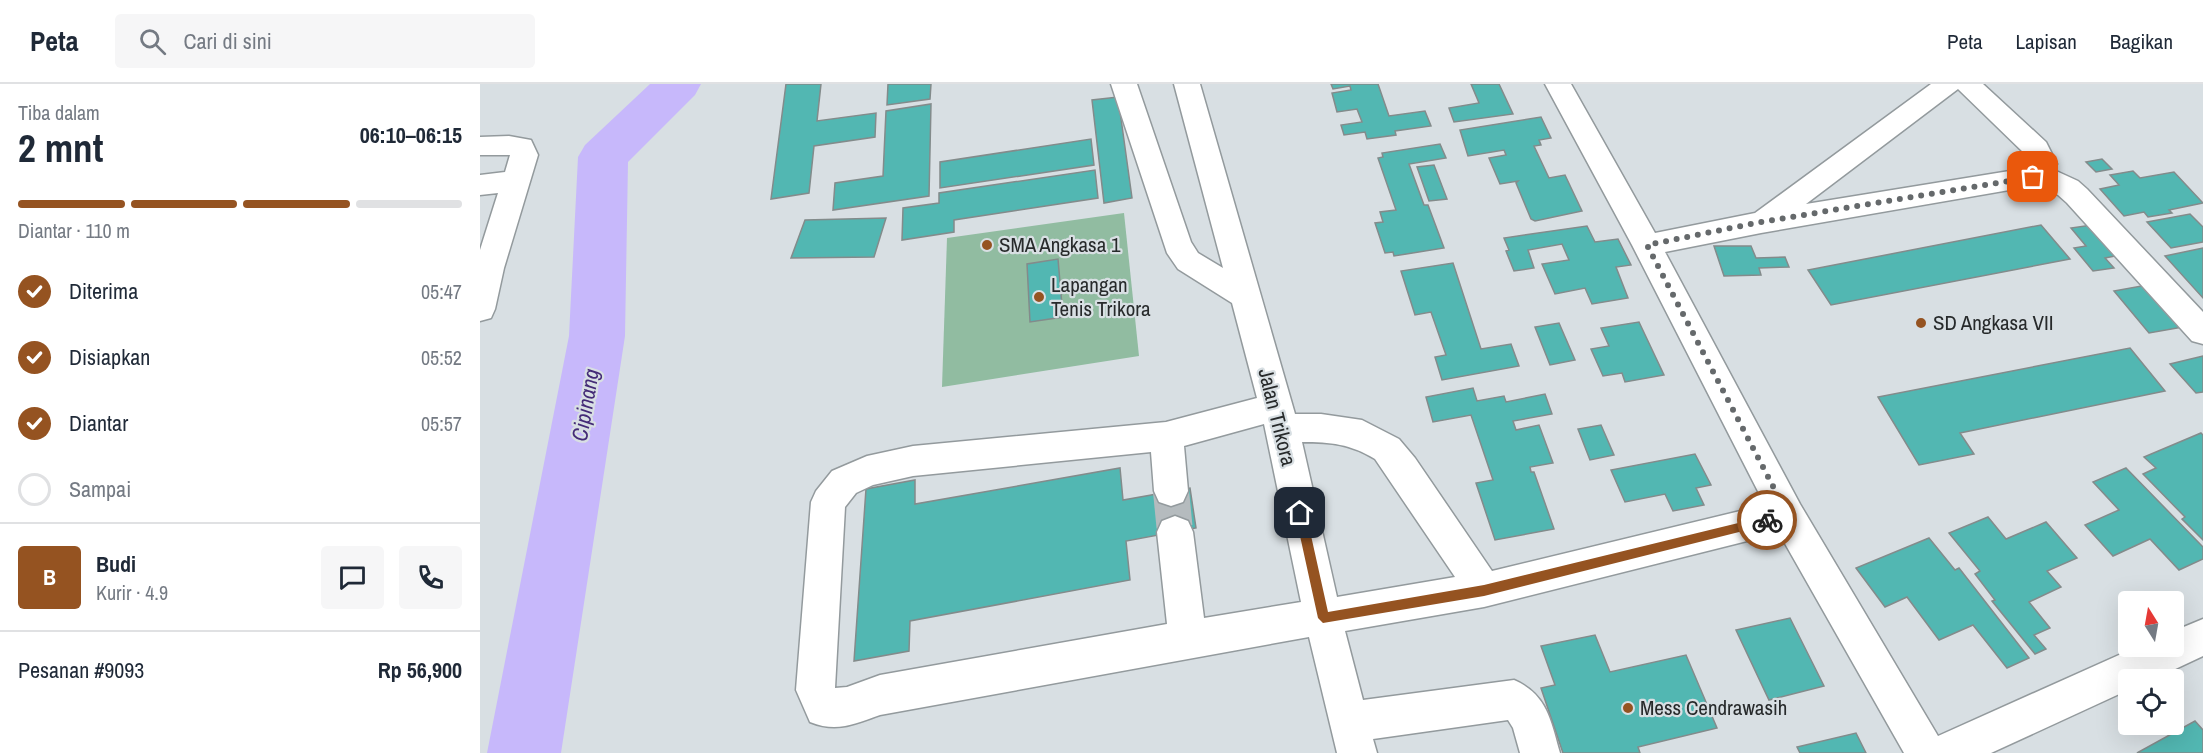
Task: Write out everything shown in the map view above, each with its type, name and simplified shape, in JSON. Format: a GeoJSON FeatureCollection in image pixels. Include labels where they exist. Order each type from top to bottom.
{"type":"FeatureCollection","features":[{"type":"Feature","properties":{"kind":"street"},"geometry":{"type":"LineString","coordinates":[[1124,84],[1176,246],[1188,261],[1244,295]]}},
{"type":"Feature","properties":{"kind":"street","name":"Jalan Trikora"},"geometry":{"type":"LineString","coordinates":[[1187,84],[1279,417],[1323,618],[1353,738]]}},
{"type":"Feature","properties":{"kind":"street"},"geometry":{"type":"LineString","coordinates":[[1558,84],[1647,245],[1788,515],[1926,753]]}},
{"type":"Feature","properties":{"kind":"street"},"geometry":{"type":"LineString","coordinates":[[1761,222],[1948,84]]}},
{"type":"Feature","properties":{"kind":"street"},"geometry":{"type":"LineString","coordinates":[[1647,245],[1761,222],[2033,177],[2039,174],[2043,164],[2036,149],[1967,84]]}},
{"type":"Feature","properties":{"kind":"street"},"geometry":{"type":"LineString","coordinates":[[480,146],[521,147],[524,155],[485,269],[480,309]]}},
{"type":"Feature","properties":{"kind":"street"},"geometry":{"type":"LineString","coordinates":[[2039,174],[2067,188],[2077,196],[2203,332]]}},
{"type":"Feature","properties":{"kind":"street"},"geometry":{"type":"LineString","coordinates":[[480,185],[516,180]]}},
{"type":"Feature","properties":{"kind":"street"},"geometry":{"type":"LineString","coordinates":[[1484,590],[1403,469],[1387,449],[1362,434],[1321,428],[1279,417],[1166,436],[913,461],[867,471],[844,482],[828,502],[815,690],[824,708],[847,707],[880,695],[1188,639],[1484,590],[1788,515]]}},
{"type":"Feature","properties":{"kind":"street"},"geometry":{"type":"LineString","coordinates":[[1166,436],[1171,491]]}},
{"type":"Feature","properties":{"kind":"street"},"geometry":{"type":"LineString","coordinates":[[1175,532],[1188,639]]}},
{"type":"Feature","properties":{"kind":"street"},"geometry":{"type":"LineString","coordinates":[[1946,753],[2203,637]]}},
{"type":"Feature","properties":{"kind":"street"},"geometry":{"type":"LineString","coordinates":[[1353,738],[1514,700],[1523,708],[1530,722],[1540,753]]}},
{"type":"Feature","properties":{"kind":"green space","name":"Lapangan Tenis Trikora"},"geometry":{"type":"Polygon","coordinates":[[[1124,213],[1139,356],[942,387],[947,238],[1124,213]]]}},
{"type":"Feature","properties":{"kind":"building"},"geometry":{"type":"Polygon","coordinates":[[[786,84],[821,84],[817,121],[876,113],[875,137],[814,146],[809,193],[771,199],[786,84]]]}},
{"type":"Feature","properties":{"kind":"building"},"geometry":{"type":"Polygon","coordinates":[[[888,84],[931,84],[930,99],[887,105],[888,84]]]}},
{"type":"Feature","properties":{"kind":"building"},"geometry":{"type":"Polygon","coordinates":[[[1331,84],[1378,84],[1389,116],[1425,111],[1431,126],[1395,131],[1396,135],[1367,139],[1365,132],[1344,135],[1341,125],[1362,122],[1357,109],[1337,112],[1332,93],[1351,90],[1350,86],[1333,89],[1331,84]]]}},
{"type":"Feature","properties":{"kind":"building"},"geometry":{"type":"Polygon","coordinates":[[[1471,84],[1499,84],[1513,114],[1454,122],[1449,108],[1479,103],[1471,84]]]}},
{"type":"Feature","properties":{"kind":"building"},"geometry":{"type":"Polygon","coordinates":[[[1118,97],[1132,198],[1104,203],[1092,100],[1118,97]]]}},
{"type":"Feature","properties":{"kind":"building"},"geometry":{"type":"Polygon","coordinates":[[[931,104],[929,196],[833,210],[835,183],[883,176],[886,111],[931,104]]]}},
{"type":"Feature","properties":{"kind":"building"},"geometry":{"type":"Polygon","coordinates":[[[1541,117],[1551,138],[1539,140],[1541,145],[1534,146],[1549,178],[1565,175],[1582,211],[1535,221],[1531,219],[1516,183],[1518,181],[1500,184],[1489,158],[1506,155],[1504,150],[1468,156],[1460,130],[1541,117]]]}},
{"type":"Feature","properties":{"kind":"building"},"geometry":{"type":"Polygon","coordinates":[[[1091,139],[1094,165],[940,188],[940,162],[1091,139]]]}},
{"type":"Feature","properties":{"kind":"building"},"geometry":{"type":"Polygon","coordinates":[[[1440,144],[1446,158],[1409,164],[1424,205],[1428,205],[1444,248],[1394,256],[1393,252],[1385,253],[1375,223],[1383,222],[1380,212],[1396,210],[1378,158],[1383,157],[1382,153],[1440,144]]]}},
{"type":"Feature","properties":{"kind":"building"},"geometry":{"type":"Polygon","coordinates":[[[2102,159],[2112,169],[2096,172],[2086,162],[2102,159]]]}},
{"type":"Feature","properties":{"kind":"building"},"geometry":{"type":"Polygon","coordinates":[[[1434,165],[1447,199],[1429,201],[1417,167],[1434,165]]]}},
{"type":"Feature","properties":{"kind":"building"},"geometry":{"type":"Polygon","coordinates":[[[1095,170],[1098,198],[954,220],[954,232],[902,240],[903,208],[939,203],[939,193],[1095,170]]]}},
{"type":"Feature","properties":{"kind":"building"},"geometry":{"type":"Polygon","coordinates":[[[2133,171],[2140,178],[2174,172],[2203,203],[2169,210],[2172,213],[2148,217],[2144,212],[2124,216],[2100,189],[2119,185],[2110,175],[2133,171]]]}},
{"type":"Feature","properties":{"kind":"building"},"geometry":{"type":"Polygon","coordinates":[[[2190,214],[2203,227],[2203,242],[2171,248],[2147,222],[2190,214]]]}},
{"type":"Feature","properties":{"kind":"building"},"geometry":{"type":"Polygon","coordinates":[[[886,218],[874,257],[791,258],[805,220],[886,218]]]}},
{"type":"Feature","properties":{"kind":"building"},"geometry":{"type":"Polygon","coordinates":[[[2099,224],[2125,254],[2105,258],[2114,268],[2093,271],[2074,248],[2086,246],[2071,228],[2099,224]]]}},
{"type":"Feature","properties":{"kind":"building"},"geometry":{"type":"Polygon","coordinates":[[[2041,225],[2070,259],[1831,305],[1808,270],[2041,225]]]}},
{"type":"Feature","properties":{"kind":"building"},"geometry":{"type":"Polygon","coordinates":[[[1587,226],[1595,242],[1618,239],[1631,265],[1616,267],[1628,298],[1592,304],[1585,288],[1555,294],[1542,264],[1569,260],[1562,244],[1528,250],[1534,268],[1514,271],[1506,251],[1509,250],[1504,238],[1587,226]]]}},
{"type":"Feature","properties":{"kind":"building"},"geometry":{"type":"Polygon","coordinates":[[[1714,246],[1751,246],[1756,258],[1785,257],[1789,267],[1759,268],[1761,275],[1724,276],[1714,246]]]}},
{"type":"Feature","properties":{"kind":"building"},"geometry":{"type":"Polygon","coordinates":[[[2203,248],[2203,298],[2165,256],[2203,248]]]}},
{"type":"Feature","properties":{"kind":"building"},"geometry":{"type":"Polygon","coordinates":[[[1058,259],[1063,317],[1030,322],[1027,264],[1058,259]]]}},
{"type":"Feature","properties":{"kind":"building"},"geometry":{"type":"Polygon","coordinates":[[[1453,263],[1481,349],[1511,344],[1519,366],[1442,380],[1435,357],[1446,355],[1431,312],[1415,315],[1401,271],[1453,263]]]}},
{"type":"Feature","properties":{"kind":"building"},"geometry":{"type":"Polygon","coordinates":[[[2147,285],[2183,327],[2149,333],[2114,291],[2147,285]]]}},
{"type":"Feature","properties":{"kind":"building"},"geometry":{"type":"Polygon","coordinates":[[[1639,322],[1664,375],[1625,382],[1622,373],[1603,376],[1591,349],[1609,346],[1601,328],[1639,322]]]}},
{"type":"Feature","properties":{"kind":"building"},"geometry":{"type":"Polygon","coordinates":[[[1559,323],[1575,360],[1550,365],[1535,327],[1559,323]]]}},
{"type":"Feature","properties":{"kind":"building"},"geometry":{"type":"Polygon","coordinates":[[[2130,348],[2165,391],[1960,433],[1974,454],[1919,465],[1878,397],[2130,348]]]}},
{"type":"Feature","properties":{"kind":"building"},"geometry":{"type":"Polygon","coordinates":[[[2203,356],[2203,392],[2196,393],[2170,364],[2203,356]]]}},
{"type":"Feature","properties":{"kind":"building"},"geometry":{"type":"Polygon","coordinates":[[[1473,388],[1477,401],[1504,396],[1506,402],[1545,394],[1552,414],[1513,421],[1516,430],[1539,425],[1553,463],[1530,467],[1531,472],[1534,472],[1554,529],[1495,540],[1476,483],[1493,480],[1471,415],[1433,422],[1426,397],[1473,388]]]}},
{"type":"Feature","properties":{"kind":"building"},"geometry":{"type":"Polygon","coordinates":[[[1601,425],[1614,455],[1590,460],[1578,429],[1601,425]]]}},
{"type":"Feature","properties":{"kind":"building"},"geometry":{"type":"Polygon","coordinates":[[[2201,433],[2203,435],[2203,540],[2182,519],[2185,517],[2143,474],[2156,468],[2144,457],[2201,433]]]}},
{"type":"Feature","properties":{"kind":"building"},"geometry":{"type":"Polygon","coordinates":[[[1695,454],[1711,485],[1696,488],[1704,505],[1673,511],[1665,494],[1625,502],[1611,470],[1695,454]]]}},
{"type":"Feature","properties":{"kind":"building"},"geometry":{"type":"Polygon","coordinates":[[[1120,468],[1123,500],[1190,488],[1196,528],[1126,541],[1130,580],[910,621],[909,651],[854,661],[866,489],[915,480],[915,504],[1120,468]]]}},
{"type":"Feature","properties":{"kind":"building"},"geometry":{"type":"Polygon","coordinates":[[[2126,468],[2203,547],[2203,559],[2179,570],[2150,539],[2113,556],[2085,525],[2119,510],[2093,482],[2126,468]]]}},
{"type":"Feature","properties":{"kind":"building"},"geometry":{"type":"Polygon","coordinates":[[[1988,517],[2006,539],[2046,522],[2077,558],[2047,571],[2061,587],[2029,602],[2050,628],[2034,635],[2046,649],[2035,654],[1992,601],[1995,600],[1975,574],[1980,571],[1949,533],[1988,517]]]}},
{"type":"Feature","properties":{"kind":"building"},"geometry":{"type":"Polygon","coordinates":[[[1929,538],[1955,570],[1959,568],[2029,658],[2007,668],[1973,625],[1939,640],[1907,597],[1885,607],[1856,568],[1929,538]]]}},
{"type":"Feature","properties":{"kind":"building"},"geometry":{"type":"Polygon","coordinates":[[[1790,618],[1824,686],[1769,700],[1736,630],[1790,618]]]}},
{"type":"Feature","properties":{"kind":"building","name":"Mess Cendrawasih"},"geometry":{"type":"Polygon","coordinates":[[[1595,635],[1610,672],[1686,655],[1717,728],[1638,747],[1640,753],[1563,753],[1541,688],[1555,685],[1541,646],[1595,635]]]}},
{"type":"Feature","properties":{"kind":"building"},"geometry":{"type":"Polygon","coordinates":[[[2195,721],[2203,730],[2203,753],[2137,753],[2170,735],[2184,735],[2184,727],[2195,721]]]}},
{"type":"Feature","properties":{"kind":"building"},"geometry":{"type":"Polygon","coordinates":[[[1856,733],[1866,753],[1800,753],[1797,747],[1856,733]]]}},
{"type":"Feature","properties":{"kind":"waterway","name":"Cipinang"},"geometry":{"type":"LineString","coordinates":[[524,753],[597,336],[603,157],[678,84]]}},
{"type":"Feature","properties":{"kind":"tunnel"},"geometry":{"type":"LineString","coordinates":[[1171,491],[1175,532]]}},
{"type":"Feature","properties":{"kind":"way so far"},"geometry":{"type":"LineString","coordinates":[[1767,520],[1788,515],[1647,245],[1761,222],[2033,177]]}},
{"type":"Feature","properties":{"kind":"place","name":"SMA Angkasa 1"},"geometry":{"type":"Point","coordinates":[987,245]}},
{"type":"Feature","properties":{"kind":"place","name":"Lapangan Tenis Trikora"},"geometry":{"type":"Point","coordinates":[1039,297]}},
{"type":"Feature","properties":{"kind":"place","name":"SD Angkasa VII"},"geometry":{"type":"Point","coordinates":[1921,323]}},
{"type":"Feature","properties":{"kind":"place","name":"Mess Cendrawasih"},"geometry":{"type":"Point","coordinates":[1628,708]}},
{"type":"Feature","properties":{"kind":"route"},"geometry":{"type":"LineString","coordinates":[[1300,513],[1323,618],[1484,590],[1767,520]]}}]}
